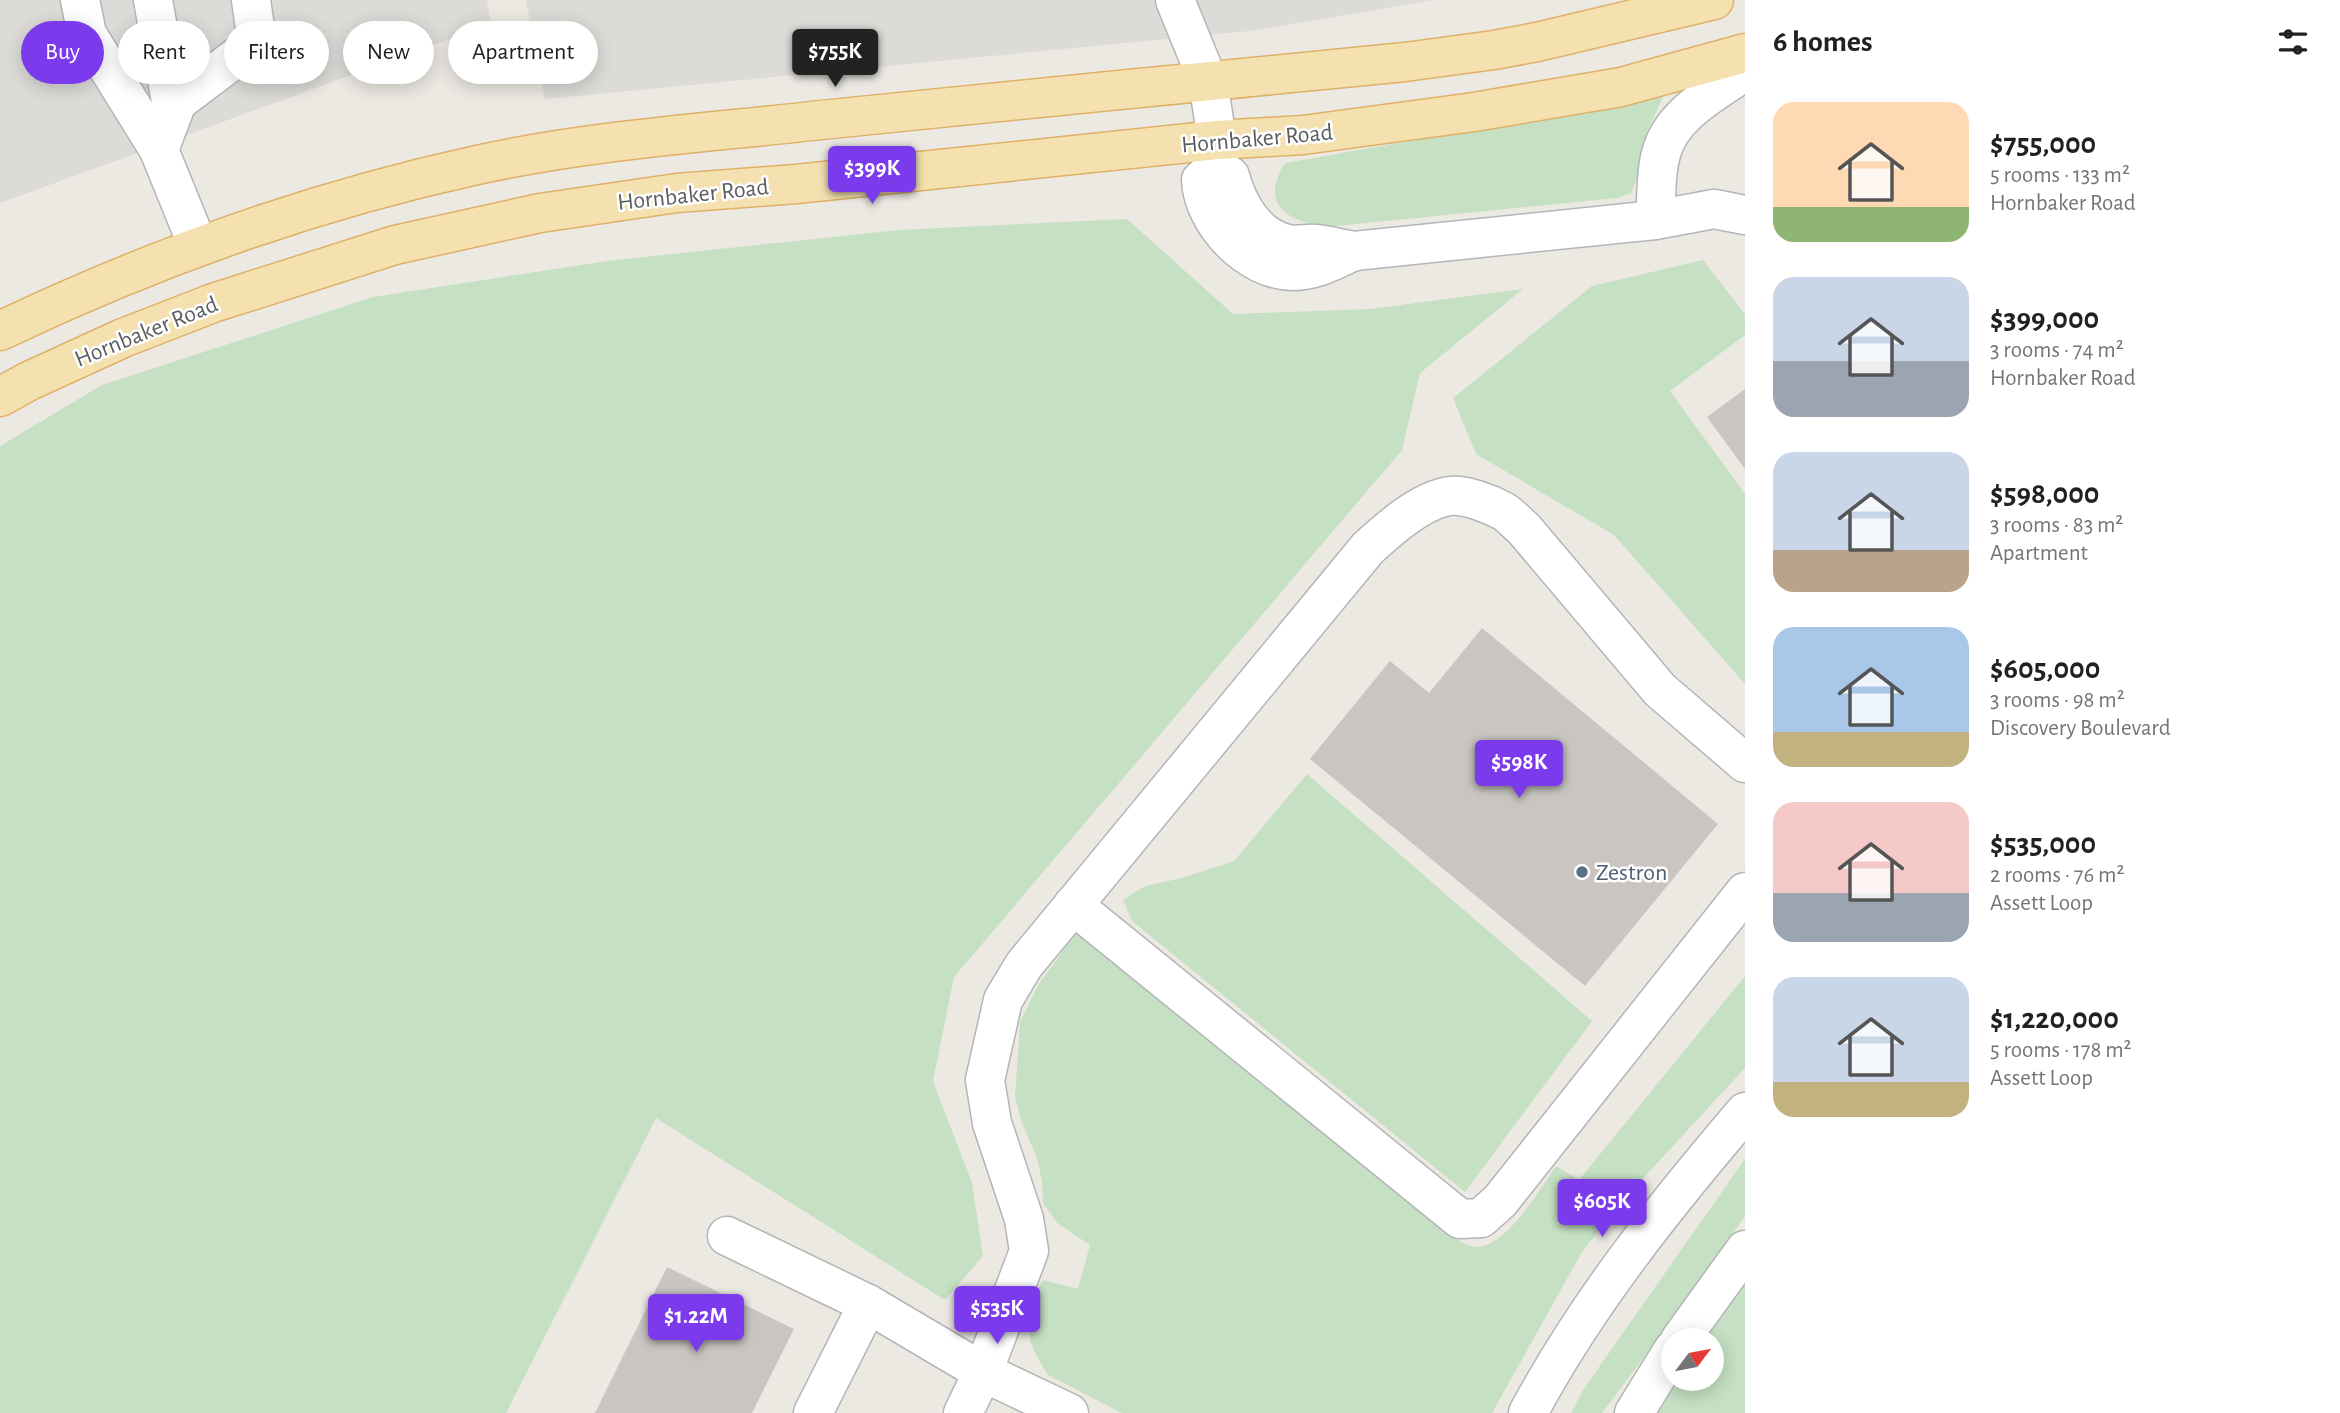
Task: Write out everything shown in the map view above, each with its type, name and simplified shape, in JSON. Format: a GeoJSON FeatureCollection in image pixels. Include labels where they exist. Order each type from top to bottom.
{"type":"FeatureCollection","features":[{"type":"Feature","properties":{"kind":"main road"},"geometry":{"type":"LineString","coordinates":[[0,331],[49,307],[198,246],[290,214],[479,164],[622,139],[1405,62],[1494,50],[1607,27],[1714,0]]}},
{"type":"Feature","properties":{"kind":"main road","name":"Hornbaker Road"},"geometry":{"type":"LineString","coordinates":[[0,397],[123,338],[226,299],[395,245],[540,213],[677,193],[1217,153],[1303,135],[1488,110],[1621,87],[1745,52]]}},
{"type":"Feature","properties":{"kind":"street"},"geometry":{"type":"LineString","coordinates":[[80,0],[87,34],[159,150],[198,246]]}},
{"type":"Feature","properties":{"kind":"street"},"geometry":{"type":"LineString","coordinates":[[153,0],[173,113]]}},
{"type":"Feature","properties":{"kind":"street"},"geometry":{"type":"LineString","coordinates":[[159,150],[177,102],[257,42],[251,0]]}},
{"type":"Feature","properties":{"kind":"street"},"geometry":{"type":"LineString","coordinates":[[1175,0],[1208,81],[1217,153],[1202,180],[1202,194],[1213,220],[1244,254],[1267,264],[1291,271],[1317,268],[1354,251],[1655,220],[1714,209],[1745,215]]}},
{"type":"Feature","properties":{"kind":"street"},"geometry":{"type":"LineString","coordinates":[[1655,220],[1661,155],[1672,127],[1703,100],[1745,71]]}},
{"type":"Feature","properties":{"kind":"street"},"geometry":{"type":"LineString","coordinates":[[963,1413],[983,1372],[1029,1251],[1024,1219],[992,1123],[985,1080],[1003,1000],[1024,965],[1073,905],[1368,548],[1397,522],[1420,508],[1451,496],[1470,499],[1503,511],[1524,529],[1660,690],[1745,763]]}},
{"type":"Feature","properties":{"kind":"street"},"geometry":{"type":"LineString","coordinates":[[1073,905],[1460,1219],[1481,1219],[1500,1201],[1745,892]]}},
{"type":"Feature","properties":{"kind":"street"},"geometry":{"type":"LineString","coordinates":[[1528,1413],[1577,1331],[1629,1253],[1745,1112]]}},
{"type":"Feature","properties":{"kind":"street"},"geometry":{"type":"LineString","coordinates":[[727,1236],[868,1304],[983,1372],[1069,1413]]}},
{"type":"Feature","properties":{"kind":"street"},"geometry":{"type":"LineString","coordinates":[[1689,1328],[1745,1250]]}},
{"type":"Feature","properties":{"kind":"street"},"geometry":{"type":"LineString","coordinates":[[813,1413],[868,1304]]}},
{"type":"Feature","properties":{"kind":"street"},"geometry":{"type":"LineString","coordinates":[[1634,1413],[1661,1369]]}},
{"type":"Feature","properties":{"kind":"shaded area"},"geometry":{"type":"Polygon","coordinates":[[[0,0],[487,0],[490,21],[448,21],[448,40],[434,45],[434,21],[343,21],[343,78],[329,83],[329,21],[224,21],[224,84],[326,84],[0,203],[0,0]]]}},
{"type":"Feature","properties":{"kind":"shaded area"},"geometry":{"type":"Polygon","coordinates":[[[526,0],[1434,0],[1250,31],[545,99],[542,84],[598,84],[598,21],[530,21],[526,0]]]}},
{"type":"Feature","properties":{"kind":"green space"},"geometry":{"type":"Polygon","coordinates":[[[1663,97],[1648,129],[1640,171],[1631,193],[1617,198],[1326,227],[1289,215],[1276,200],[1275,190],[1285,163],[1663,97]]]}},
{"type":"Feature","properties":{"kind":"green space"},"geometry":{"type":"Polygon","coordinates":[[[1127,219],[1233,314],[1370,309],[1523,289],[1420,373],[1402,450],[954,977],[933,1081],[972,1183],[983,1256],[945,1300],[656,1118],[506,1413],[0,1413],[0,446],[102,385],[373,297],[607,261],[899,230],[1127,219]]]}},
{"type":"Feature","properties":{"kind":"green space"},"geometry":{"type":"Polygon","coordinates":[[[1703,260],[1745,314],[1745,335],[1670,391],[1745,494],[1745,684],[1614,535],[1476,454],[1453,398],[1592,286],[1703,260]]]}},
{"type":"Feature","properties":{"kind":"green space"},"geometry":{"type":"Polygon","coordinates":[[[1307,774],[1592,1021],[1465,1192],[1132,921],[1123,900],[1145,886],[1182,878],[1234,861],[1307,774]]]}},
{"type":"Feature","properties":{"kind":"green space"},"geometry":{"type":"Polygon","coordinates":[[[1076,933],[1462,1243],[1474,1247],[1489,1244],[1511,1227],[1556,1166],[1579,1180],[1745,976],[1745,1068],[1623,1200],[1582,1252],[1492,1413],[1122,1413],[1048,1375],[1030,1341],[1031,1303],[1043,1280],[1078,1289],[1090,1245],[1057,1223],[1043,1203],[1037,1158],[1021,1121],[1015,1096],[1020,1022],[1039,984],[1076,933]]]}},
{"type":"Feature","properties":{"kind":"green space"},"geometry":{"type":"Polygon","coordinates":[[[1745,1159],[1745,1216],[1688,1299],[1666,1328],[1661,1328],[1661,1335],[1602,1413],[1571,1413],[1583,1390],[1745,1159]]]}},
{"type":"Feature","properties":{"kind":"green space"},"geometry":{"type":"Polygon","coordinates":[[[1745,1284],[1745,1413],[1658,1413],[1672,1391],[1724,1391],[1724,1328],[1714,1328],[1745,1284]]]}},
{"type":"Feature","properties":{"kind":"building"},"geometry":{"type":"Polygon","coordinates":[[[1745,389],[1745,469],[1707,417],[1745,389]]]}},
{"type":"Feature","properties":{"kind":"building"},"geometry":{"type":"Polygon","coordinates":[[[1482,628],[1718,824],[1585,986],[1310,759],[1390,661],[1429,693],[1482,628]]]}},
{"type":"Feature","properties":{"kind":"building"},"geometry":{"type":"Polygon","coordinates":[[[667,1267],[794,1329],[752,1413],[595,1413],[667,1267]]]}},
{"type":"Feature","properties":{"kind":"place","name":"Zestron"},"geometry":{"type":"Point","coordinates":[1582,872]}}]}
